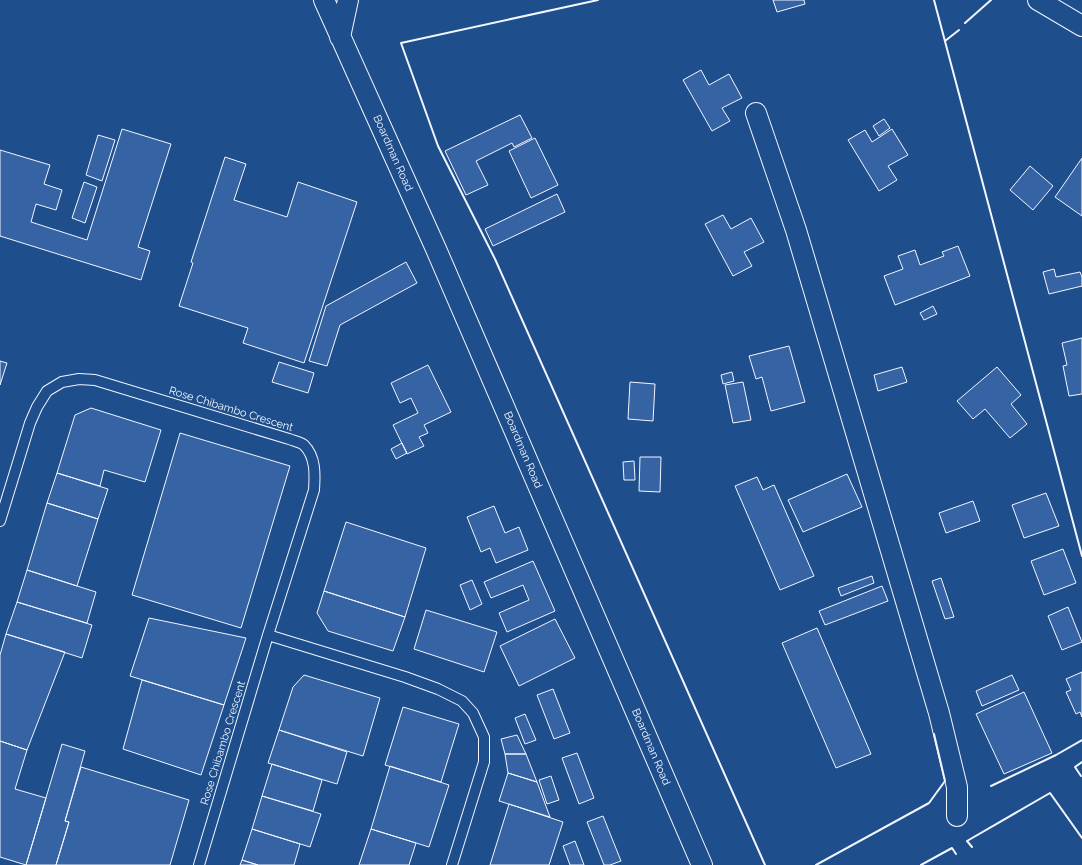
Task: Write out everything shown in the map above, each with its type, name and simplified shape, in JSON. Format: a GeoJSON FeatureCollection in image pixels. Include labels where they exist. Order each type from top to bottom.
{"type":"FeatureCollection","features":[{"type":"Feature","properties":{"kind":"street","name":"Boardman Road"},"geometry":{"type":"LineString","coordinates":[[324,0],[443,264],[702,865]]}},
{"type":"Feature","properties":{"kind":"street"},"geometry":{"type":"LineString","coordinates":[[340,36],[348,0]]}},
{"type":"Feature","properties":{"kind":"street"},"geometry":{"type":"LineString","coordinates":[[1038,0],[1082,26]]}},
{"type":"Feature","properties":{"kind":"street"},"geometry":{"type":"LineString","coordinates":[[756,113],[796,230],[939,713],[957,787],[957,816]]}},
{"type":"Feature","properties":{"kind":"lane","name":"Rose Chibambo Crescent"},"geometry":{"type":"LineString","coordinates":[[0,521],[30,423],[37,407],[47,391],[62,382],[79,379],[95,380],[289,439],[303,444],[311,455],[315,475],[314,490],[268,635],[199,865]]}},
{"type":"Feature","properties":{"kind":"lane"},"geometry":{"type":"LineString","coordinates":[[268,635],[405,677],[438,689],[462,701],[473,713],[484,738],[484,762],[452,865]]}},
{"type":"Feature","properties":{"kind":"building"},"geometry":{"type":"Polygon","coordinates":[[[773,0],[804,0],[805,4],[777,12],[773,0]]]}},
{"type":"Feature","properties":{"kind":"building"},"geometry":{"type":"Polygon","coordinates":[[[701,70],[709,85],[729,74],[742,98],[722,108],[730,121],[712,131],[683,80],[701,70]]]}},
{"type":"Feature","properties":{"kind":"building"},"geometry":{"type":"Polygon","coordinates":[[[520,115],[532,138],[514,147],[512,143],[476,161],[488,185],[466,195],[445,151],[520,115]]]}},
{"type":"Feature","properties":{"kind":"building"},"geometry":{"type":"Polygon","coordinates":[[[884,119],[890,128],[879,136],[873,126],[884,119]]]}},
{"type":"Feature","properties":{"kind":"building"},"geometry":{"type":"Polygon","coordinates":[[[122,129],[171,144],[138,247],[150,251],[141,280],[0,236],[0,150],[50,165],[44,184],[62,190],[56,210],[36,204],[31,222],[87,240],[122,129]]]}},
{"type":"Feature","properties":{"kind":"building"},"geometry":{"type":"Polygon","coordinates":[[[892,129],[908,155],[888,166],[897,180],[879,191],[848,140],[865,130],[872,142],[892,129]]]}},
{"type":"Feature","properties":{"kind":"building"},"geometry":{"type":"Polygon","coordinates":[[[98,135],[115,140],[102,181],[86,175],[98,135]]]}},
{"type":"Feature","properties":{"kind":"building"},"geometry":{"type":"Polygon","coordinates":[[[535,138],[558,185],[531,198],[509,151],[535,138]]]}},
{"type":"Feature","properties":{"kind":"building"},"geometry":{"type":"Polygon","coordinates":[[[225,157],[246,164],[234,200],[287,217],[298,182],[357,202],[304,363],[243,343],[248,328],[179,306],[193,263],[191,262],[225,157]]]}},
{"type":"Feature","properties":{"kind":"building"},"geometry":{"type":"Polygon","coordinates":[[[1082,158],[1082,216],[1055,197],[1082,158]]]}},
{"type":"Feature","properties":{"kind":"building"},"geometry":{"type":"Polygon","coordinates":[[[1030,166],[1053,186],[1033,210],[1010,190],[1030,166]]]}},
{"type":"Feature","properties":{"kind":"building"},"geometry":{"type":"Polygon","coordinates":[[[84,182],[97,187],[85,223],[72,218],[84,182]]]}},
{"type":"Feature","properties":{"kind":"building"},"geometry":{"type":"Polygon","coordinates":[[[557,194],[565,212],[493,246],[485,229],[557,194]]]}},
{"type":"Feature","properties":{"kind":"building"},"geometry":{"type":"Polygon","coordinates":[[[723,215],[731,229],[751,218],[764,242],[744,252],[752,266],[733,276],[705,224],[723,215]]]}},
{"type":"Feature","properties":{"kind":"building"},"geometry":{"type":"Polygon","coordinates":[[[958,246],[970,276],[895,305],[884,276],[903,269],[898,256],[915,250],[920,265],[944,256],[942,252],[958,246]]]}},
{"type":"Feature","properties":{"kind":"building"},"geometry":{"type":"Polygon","coordinates":[[[406,262],[417,283],[340,325],[327,366],[309,361],[326,306],[406,262]]]}},
{"type":"Feature","properties":{"kind":"building"},"geometry":{"type":"Polygon","coordinates":[[[1054,269],[1056,277],[1080,272],[1082,277],[1082,286],[1049,294],[1043,272],[1054,269]]]}},
{"type":"Feature","properties":{"kind":"building"},"geometry":{"type":"Polygon","coordinates":[[[933,306],[937,314],[924,320],[920,313],[933,306]]]}},
{"type":"Feature","properties":{"kind":"building"},"geometry":{"type":"Polygon","coordinates":[[[1082,338],[1082,394],[1069,396],[1063,366],[1067,365],[1062,343],[1082,338]]]}},
{"type":"Feature","properties":{"kind":"building"},"geometry":{"type":"Polygon","coordinates":[[[789,346],[805,402],[771,411],[762,377],[756,379],[749,356],[789,346]]]}},
{"type":"Feature","properties":{"kind":"building"},"geometry":{"type":"Polygon","coordinates":[[[0,361],[7,363],[0,385],[0,361]]]}},
{"type":"Feature","properties":{"kind":"building"},"geometry":{"type":"Polygon","coordinates":[[[279,362],[314,373],[308,393],[272,382],[279,362]]]}},
{"type":"Feature","properties":{"kind":"building"},"geometry":{"type":"Polygon","coordinates":[[[428,365],[451,412],[424,425],[428,433],[419,437],[424,446],[407,454],[393,425],[418,413],[411,398],[400,403],[391,383],[428,365]]]}},
{"type":"Feature","properties":{"kind":"building"},"geometry":{"type":"Polygon","coordinates":[[[902,367],[907,382],[878,391],[874,375],[902,367]]]}},
{"type":"Feature","properties":{"kind":"building"},"geometry":{"type":"Polygon","coordinates":[[[997,367],[1021,395],[1011,404],[1027,424],[1010,438],[985,409],[973,419],[957,401],[997,367]]]}},
{"type":"Feature","properties":{"kind":"building"},"geometry":{"type":"Polygon","coordinates":[[[732,372],[734,381],[723,384],[721,375],[732,372]]]}},
{"type":"Feature","properties":{"kind":"building"},"geometry":{"type":"Polygon","coordinates":[[[630,382],[655,384],[653,421],[628,419],[630,382]]]}},
{"type":"Feature","properties":{"kind":"building"},"geometry":{"type":"Polygon","coordinates":[[[743,382],[751,420],[733,423],[725,385],[743,382]]]}},
{"type":"Feature","properties":{"kind":"building"},"geometry":{"type":"Polygon","coordinates":[[[91,408],[161,430],[145,482],[104,470],[100,486],[57,473],[75,415],[91,408]]]}},
{"type":"Feature","properties":{"kind":"building"},"geometry":{"type":"Polygon","coordinates":[[[180,433],[290,466],[241,628],[132,595],[180,433]]]}},
{"type":"Feature","properties":{"kind":"building"},"geometry":{"type":"Polygon","coordinates":[[[402,443],[407,453],[396,459],[391,449],[402,443]]]}},
{"type":"Feature","properties":{"kind":"building"},"geometry":{"type":"Polygon","coordinates":[[[640,457],[661,457],[660,492],[639,491],[640,457]]]}},
{"type":"Feature","properties":{"kind":"building"},"geometry":{"type":"Polygon","coordinates":[[[634,461],[635,480],[624,480],[623,462],[634,461]]]}},
{"type":"Feature","properties":{"kind":"building"},"geometry":{"type":"Polygon","coordinates":[[[57,473],[108,489],[98,519],[47,503],[57,473]]]}},
{"type":"Feature","properties":{"kind":"building"},"geometry":{"type":"Polygon","coordinates":[[[847,474],[862,507],[803,532],[788,500],[847,474]]]}},
{"type":"Feature","properties":{"kind":"building"},"geometry":{"type":"Polygon","coordinates":[[[757,477],[763,490],[774,485],[814,576],[780,590],[735,486],[757,477]]]}},
{"type":"Feature","properties":{"kind":"building"},"geometry":{"type":"Polygon","coordinates":[[[1046,493],[1059,526],[1024,538],[1012,505],[1046,493]]]}},
{"type":"Feature","properties":{"kind":"building"},"geometry":{"type":"Polygon","coordinates":[[[973,501],[980,521],[946,533],[939,513],[973,501]]]}},
{"type":"Feature","properties":{"kind":"building"},"geometry":{"type":"Polygon","coordinates":[[[47,503],[98,519],[77,586],[27,570],[47,503]]]}},
{"type":"Feature","properties":{"kind":"building"},"geometry":{"type":"Polygon","coordinates":[[[494,506],[505,533],[519,527],[528,550],[496,563],[490,548],[481,552],[467,517],[494,506]]]}},
{"type":"Feature","properties":{"kind":"building"},"geometry":{"type":"Polygon","coordinates":[[[346,522],[426,548],[405,617],[324,591],[346,522]]]}},
{"type":"Feature","properties":{"kind":"building"},"geometry":{"type":"Polygon","coordinates":[[[1063,549],[1076,583],[1044,595],[1031,561],[1063,549]]]}},
{"type":"Feature","properties":{"kind":"building"},"geometry":{"type":"Polygon","coordinates":[[[533,561],[555,611],[507,632],[499,613],[529,600],[523,585],[491,598],[484,582],[533,561]]]}},
{"type":"Feature","properties":{"kind":"building"},"geometry":{"type":"Polygon","coordinates":[[[27,570],[96,592],[87,623],[17,602],[27,570]]]}},
{"type":"Feature","properties":{"kind":"building"},"geometry":{"type":"Polygon","coordinates":[[[872,576],[874,583],[841,596],[838,588],[872,576]]]}},
{"type":"Feature","properties":{"kind":"building"},"geometry":{"type":"Polygon","coordinates":[[[941,578],[954,617],[945,619],[932,581],[941,578]]]}},
{"type":"Feature","properties":{"kind":"building"},"geometry":{"type":"Polygon","coordinates":[[[472,580],[482,604],[470,610],[460,585],[472,580]]]}},
{"type":"Feature","properties":{"kind":"building"},"geometry":{"type":"Polygon","coordinates":[[[882,586],[888,601],[825,625],[819,611],[882,586]]]}},
{"type":"Feature","properties":{"kind":"building"},"geometry":{"type":"Polygon","coordinates":[[[324,591],[405,617],[393,651],[328,631],[317,613],[324,591]]]}},
{"type":"Feature","properties":{"kind":"building"},"geometry":{"type":"Polygon","coordinates":[[[17,602],[92,625],[82,658],[6,634],[17,602]]]}},
{"type":"Feature","properties":{"kind":"building"},"geometry":{"type":"Polygon","coordinates":[[[1068,607],[1082,642],[1062,650],[1048,616],[1068,607]]]}},
{"type":"Feature","properties":{"kind":"building"},"geometry":{"type":"Polygon","coordinates":[[[426,610],[497,632],[484,672],[414,649],[426,610]]]}},
{"type":"Feature","properties":{"kind":"building"},"geometry":{"type":"Polygon","coordinates":[[[149,618],[246,638],[224,705],[130,676],[149,618]]]}},
{"type":"Feature","properties":{"kind":"building"},"geometry":{"type":"Polygon","coordinates":[[[555,619],[575,658],[519,686],[500,646],[555,619]]]}},
{"type":"Feature","properties":{"kind":"building"},"geometry":{"type":"Polygon","coordinates":[[[817,628],[871,754],[836,768],[782,643],[817,628]]]}},
{"type":"Feature","properties":{"kind":"building"},"geometry":{"type":"Polygon","coordinates":[[[6,634],[65,652],[27,750],[0,741],[0,655],[6,634]]]}},
{"type":"Feature","properties":{"kind":"building"},"geometry":{"type":"Polygon","coordinates":[[[1082,672],[1082,717],[1080,712],[1076,714],[1066,692],[1071,690],[1066,679],[1082,672]]]}},
{"type":"Feature","properties":{"kind":"building"},"geometry":{"type":"Polygon","coordinates":[[[304,675],[380,698],[363,756],[279,730],[293,687],[304,675]]]}},
{"type":"Feature","properties":{"kind":"building"},"geometry":{"type":"Polygon","coordinates":[[[1012,675],[1019,690],[982,706],[976,691],[1012,675]]]}},
{"type":"Feature","properties":{"kind":"building"},"geometry":{"type":"Polygon","coordinates":[[[142,680],[224,705],[201,775],[123,749],[142,680]]]}},
{"type":"Feature","properties":{"kind":"building"},"geometry":{"type":"Polygon","coordinates":[[[553,689],[570,733],[554,739],[537,695],[553,689]]]}},
{"type":"Feature","properties":{"kind":"building"},"geometry":{"type":"Polygon","coordinates":[[[1024,692],[1052,753],[1004,774],[976,714],[1024,692]]]}},
{"type":"Feature","properties":{"kind":"building"},"geometry":{"type":"Polygon","coordinates":[[[403,707],[459,724],[441,782],[385,765],[403,707]]]}},
{"type":"Feature","properties":{"kind":"building"},"geometry":{"type":"Polygon","coordinates":[[[525,714],[536,740],[525,744],[515,718],[525,714]]]}},
{"type":"Feature","properties":{"kind":"building"},"geometry":{"type":"Polygon","coordinates":[[[279,730],[347,752],[337,784],[268,763],[279,730]]]}},
{"type":"Feature","properties":{"kind":"building"},"geometry":{"type":"Polygon","coordinates":[[[517,735],[526,754],[505,754],[501,739],[517,735]]]}},
{"type":"Feature","properties":{"kind":"building"},"geometry":{"type":"Polygon","coordinates":[[[0,741],[27,750],[15,789],[46,798],[26,865],[0,857],[0,741]]]}},
{"type":"Feature","properties":{"kind":"building"},"geometry":{"type":"Polygon","coordinates":[[[62,744],[85,751],[65,821],[69,822],[56,865],[26,865],[62,744]]]}},
{"type":"Feature","properties":{"kind":"building"},"geometry":{"type":"Polygon","coordinates":[[[577,753],[594,798],[579,804],[562,758],[577,753]]]}},
{"type":"Feature","properties":{"kind":"building"},"geometry":{"type":"Polygon","coordinates":[[[505,754],[526,754],[537,782],[508,773],[505,754]]]}},
{"type":"Feature","properties":{"kind":"building"},"geometry":{"type":"Polygon","coordinates":[[[272,764],[322,780],[313,811],[262,796],[272,764]]]}},
{"type":"Feature","properties":{"kind":"building"},"geometry":{"type":"Polygon","coordinates":[[[390,766],[449,785],[429,847],[371,829],[390,766]]]}},
{"type":"Feature","properties":{"kind":"building"},"geometry":{"type":"Polygon","coordinates":[[[81,767],[189,800],[170,865],[56,865],[69,822],[65,821],[81,767]]]}},
{"type":"Feature","properties":{"kind":"building"},"geometry":{"type":"Polygon","coordinates":[[[508,773],[537,782],[550,817],[499,801],[508,773]]]}},
{"type":"Feature","properties":{"kind":"building"},"geometry":{"type":"Polygon","coordinates":[[[551,776],[559,800],[547,804],[539,780],[551,776]]]}},
{"type":"Feature","properties":{"kind":"building"},"geometry":{"type":"Polygon","coordinates":[[[262,796],[321,814],[310,847],[252,829],[262,796]]]}},
{"type":"Feature","properties":{"kind":"building"},"geometry":{"type":"Polygon","coordinates":[[[509,804],[563,822],[549,865],[490,865],[509,804]]]}},
{"type":"Feature","properties":{"kind":"building"},"geometry":{"type":"Polygon","coordinates":[[[603,816],[621,861],[610,865],[604,865],[587,822],[603,816]]]}},
{"type":"Feature","properties":{"kind":"building"},"geometry":{"type":"Polygon","coordinates":[[[252,829],[300,844],[294,865],[258,865],[242,860],[252,829]]]}},
{"type":"Feature","properties":{"kind":"building"},"geometry":{"type":"Polygon","coordinates":[[[371,829],[416,843],[409,865],[359,865],[371,829]]]}},
{"type":"Feature","properties":{"kind":"building"},"geometry":{"type":"Polygon","coordinates":[[[575,841],[584,865],[570,865],[563,846],[575,841]]]}},
{"type":"Feature","properties":{"kind":"building"},"geometry":{"type":"Polygon","coordinates":[[[242,860],[258,865],[240,865],[242,860]]]}},
{"type":"Feature","properties":{"kind":"wall"},"geometry":{"type":"LineString","coordinates":[[598,0],[401,43],[438,146],[495,259],[765,865]]}},
{"type":"Feature","properties":{"kind":"wall"},"geometry":{"type":"LineString","coordinates":[[934,0],[1082,556]]}},
{"type":"Feature","properties":{"kind":"wall"},"geometry":{"type":"LineString","coordinates":[[965,23],[991,0]]}},
{"type":"Feature","properties":{"kind":"wall"},"geometry":{"type":"LineString","coordinates":[[945,41],[959,30]]}},
{"type":"Feature","properties":{"kind":"wall"},"geometry":{"type":"LineString","coordinates":[[816,865],[929,803],[945,781],[934,734]]}},
{"type":"Feature","properties":{"kind":"wall"},"geometry":{"type":"LineString","coordinates":[[991,786],[1056,755],[1082,740]]}},
{"type":"Feature","properties":{"kind":"wall"},"geometry":{"type":"LineString","coordinates":[[1081,776],[1075,767],[1082,762]]}},
{"type":"Feature","properties":{"kind":"wall"},"geometry":{"type":"LineString","coordinates":[[972,847],[967,841],[1050,793],[1082,838]]}},
{"type":"Feature","properties":{"kind":"wall"},"geometry":{"type":"LineString","coordinates":[[921,865],[952,848],[956,854]]}}]}
